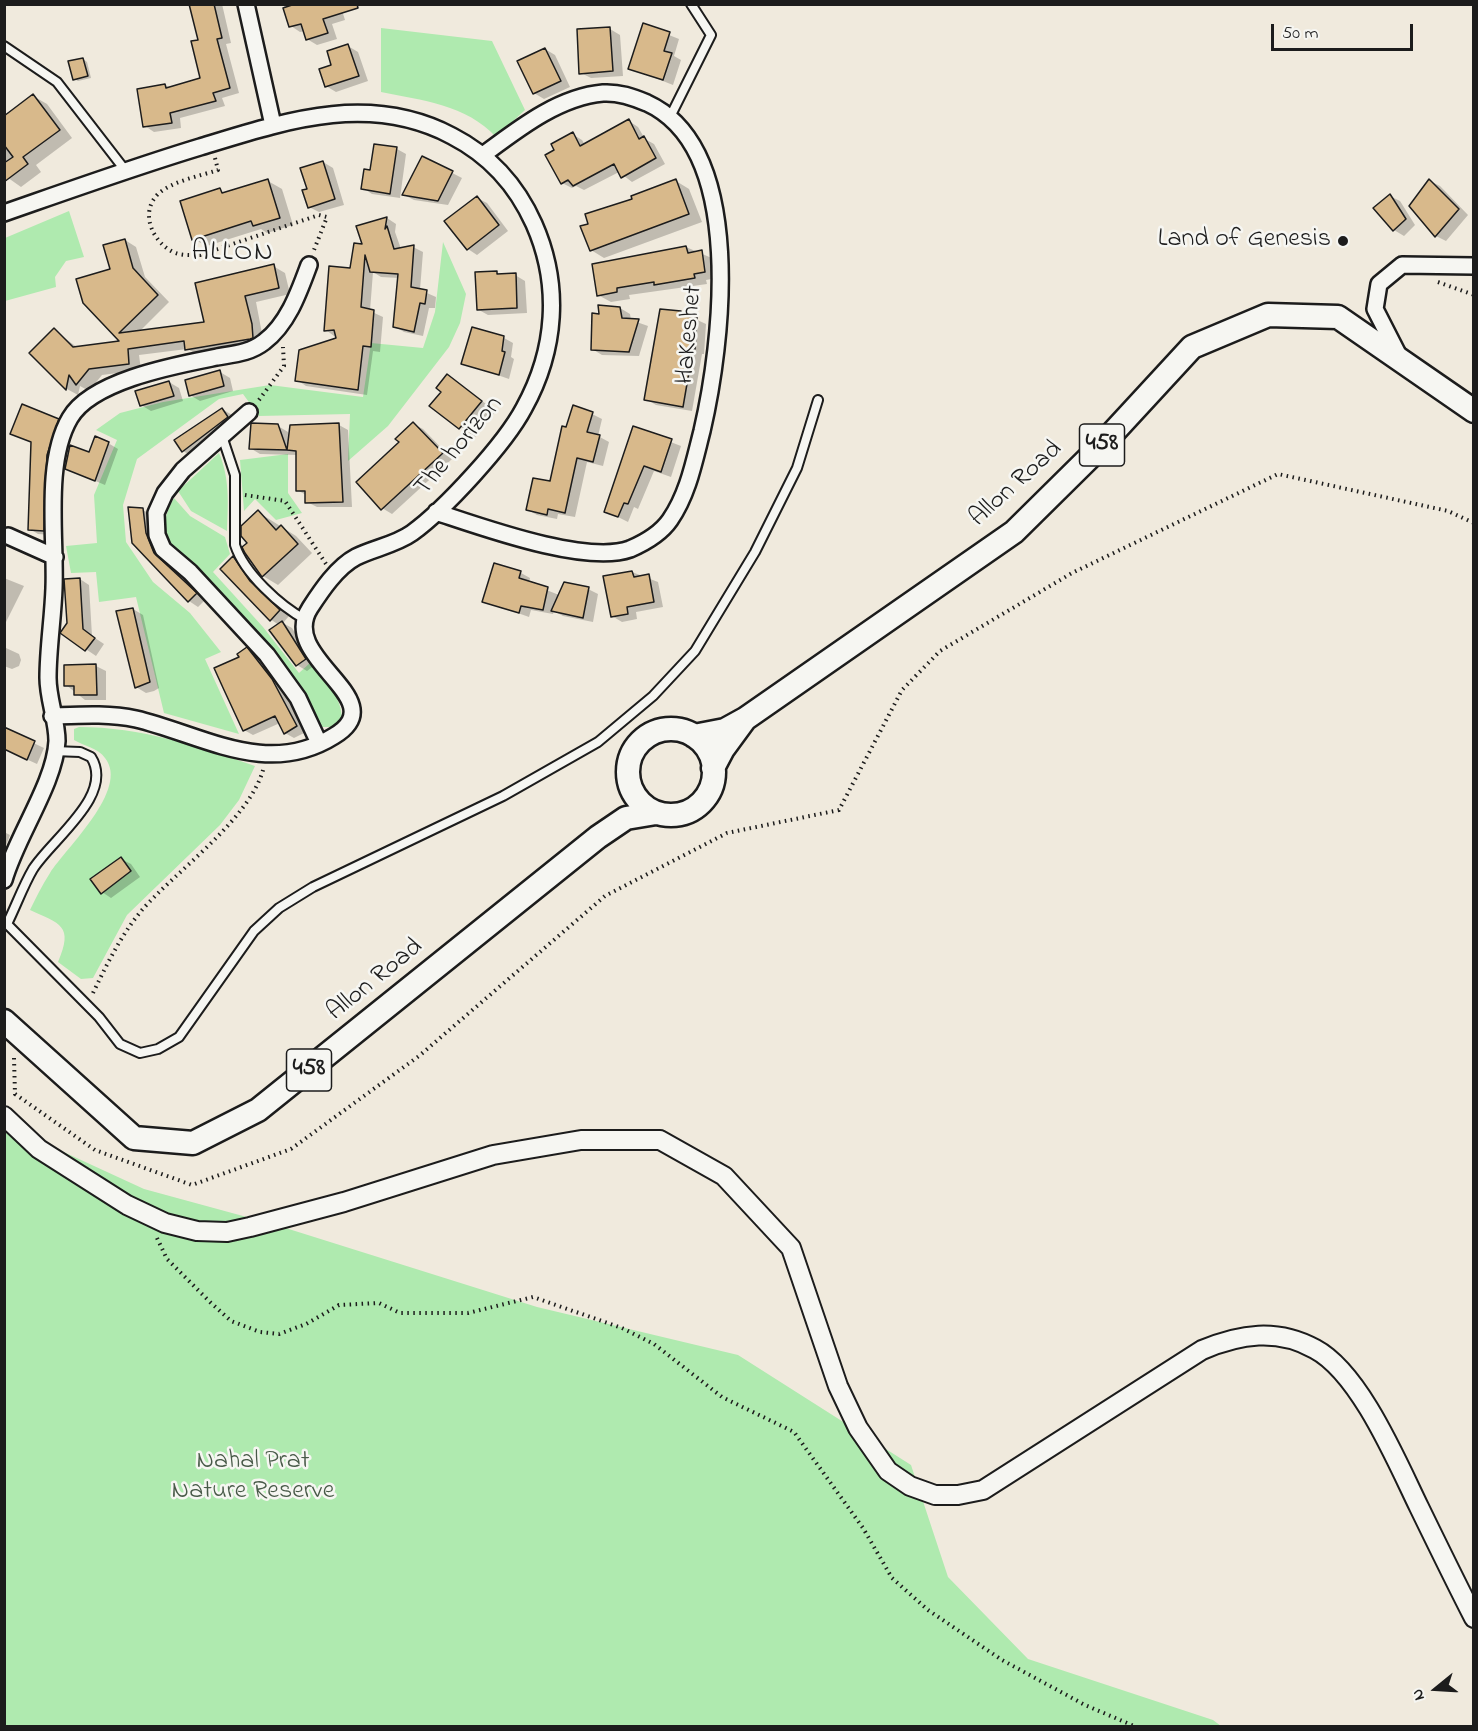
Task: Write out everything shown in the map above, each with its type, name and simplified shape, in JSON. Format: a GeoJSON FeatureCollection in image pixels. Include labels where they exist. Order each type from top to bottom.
{"type":"FeatureCollection","features":[{"type":"Feature","properties":{"kind":"main road","name":"Allon Road"},"geometry":{"type":"LineString","coordinates":[[694,736],[725,730],[745,719],[1014,532],[1097,450],[1192,347],[1268,315],[1338,317],[1473,411]]}},
{"type":"Feature","properties":{"kind":"main road","name":"Allon Road"},"geometry":{"type":"LineString","coordinates":[[714,768],[723,749],[745,719]]}},
{"type":"Feature","properties":{"kind":"main road"},"geometry":{"type":"LineString","coordinates":[[676,729],[694,736],[708,750],[714,768],[711,787],[700,803],[684,813],[665,815],[656,813],[640,802],[634,795],[628,776],[630,757],[634,748],[648,735],[676,729]]}},
{"type":"Feature","properties":{"kind":"main road","name":"Allon Road"},"geometry":{"type":"LineString","coordinates":[[598,837],[622,795],[628,776]]}},
{"type":"Feature","properties":{"kind":"main road","name":"Allon Road"},"geometry":{"type":"LineString","coordinates":[[9,1025],[134,1138],[193,1143],[258,1110],[598,837],[626,819],[656,813]]}},
{"type":"Feature","properties":{"kind":"street"},"geometry":{"type":"LineString","coordinates":[[246,4],[273,125]]}},
{"type":"Feature","properties":{"kind":"street","name":"HaKeshet"},"geometry":{"type":"LineString","coordinates":[[436,513],[574,551],[602,555],[632,548],[652,537],[669,522],[684,495],[711,392],[720,323],[716,216],[705,177],[689,142],[669,117],[629,95],[603,93],[575,100],[542,115],[483,155]]}},
{"type":"Feature","properties":{"kind":"street","name":"The horizon"},"geometry":{"type":"LineString","coordinates":[[4,213],[125,170],[273,125],[345,112],[392,114],[440,130],[483,155],[519,196],[542,245],[552,294],[550,332],[539,375],[514,424],[436,513],[408,536],[353,559],[334,577],[307,612],[306,620]]}},
{"type":"Feature","properties":{"kind":"street"},"geometry":{"type":"LineString","coordinates":[[4,880],[44,786],[57,740],[48,679],[58,456],[70,417],[97,393],[117,384],[218,357],[243,353],[263,343],[272,335],[297,297],[309,265]]}},
{"type":"Feature","properties":{"kind":"street"},"geometry":{"type":"LineString","coordinates":[[1401,361],[1375,309],[1379,284],[1402,265],[1473,266]]}},
{"type":"Feature","properties":{"kind":"street"},"geometry":{"type":"LineString","coordinates":[[249,412],[183,470],[165,493],[156,513],[157,535],[163,549],[190,572],[267,655],[298,698],[318,743]]}},
{"type":"Feature","properties":{"kind":"street"},"geometry":{"type":"LineString","coordinates":[[8,536],[55,557]]}},
{"type":"Feature","properties":{"kind":"street"},"geometry":{"type":"LineString","coordinates":[[52,716],[89,714],[133,718],[267,756],[291,753],[332,738],[349,725],[353,710],[346,692],[309,648],[304,633],[306,620]]}},
{"type":"Feature","properties":{"kind":"street"},"geometry":{"type":"LineString","coordinates":[[4,1116],[39,1149],[149,1215],[165,1223],[196,1231],[227,1232],[344,1202],[494,1155],[581,1140],[660,1140],[724,1176],[791,1248],[838,1386],[858,1428],[876,1458],[888,1471],[910,1486],[936,1495],[958,1495],[983,1490],[1202,1350],[1228,1339],[1254,1335],[1283,1336],[1317,1350],[1340,1371],[1367,1405],[1473,1618]]}},
{"type":"Feature","properties":{"kind":"lane"},"geometry":{"type":"LineString","coordinates":[[669,117],[711,34],[691,4]]}},
{"type":"Feature","properties":{"kind":"lane"},"geometry":{"type":"LineString","coordinates":[[4,46],[57,82],[125,170]]}},
{"type":"Feature","properties":{"kind":"lane"},"geometry":{"type":"LineString","coordinates":[[54,751],[80,752],[91,757],[98,774],[92,797],[33,869],[6,922],[88,1004],[120,1044],[140,1053],[158,1049],[179,1037],[254,931],[279,908],[313,887],[503,796],[607,734],[653,696],[695,651],[755,552],[797,468],[818,400]]}},
{"type":"Feature","properties":{"kind":"lane"},"geometry":{"type":"LineString","coordinates":[[222,436],[232,459],[236,494],[235,545],[238,554],[263,586],[289,611],[306,620]]}},
{"type":"Feature","properties":{"kind":"path"},"geometry":{"type":"LineString","coordinates":[[211,144],[218,170],[166,189],[153,202],[149,220],[153,232],[161,243],[173,252],[187,256],[200,255],[319,215],[327,217],[309,265]]}},
{"type":"Feature","properties":{"kind":"path"},"geometry":{"type":"LineString","coordinates":[[249,412],[284,366],[282,344],[272,335]]}},
{"type":"Feature","properties":{"kind":"path"},"geometry":{"type":"LineString","coordinates":[[9,1025],[15,1094],[94,1150],[192,1185],[291,1149],[419,1056],[604,896],[727,833],[839,810],[902,690],[940,651],[1072,573],[1278,474],[1448,511],[1473,523]]}},
{"type":"Feature","properties":{"kind":"path"},"geometry":{"type":"LineString","coordinates":[[236,494],[285,501],[334,577]]}},
{"type":"Feature","properties":{"kind":"path"},"geometry":{"type":"LineString","coordinates":[[88,1004],[114,950],[141,911],[244,806],[259,783],[267,756]]}},
{"type":"Feature","properties":{"kind":"path"},"geometry":{"type":"LineString","coordinates":[[149,1215],[167,1259],[231,1321],[260,1332],[279,1334],[306,1324],[339,1305],[379,1303],[400,1313],[468,1313],[533,1297],[622,1328],[654,1344],[722,1397],[794,1432],[863,1528],[892,1578],[928,1610],[1002,1660],[1085,1704],[1134,1726]]}},
{"type":"Feature","properties":{"kind":"green space"},"geometry":{"type":"Polygon","coordinates":[[[381,28],[492,41],[525,110],[496,137],[484,126],[457,111],[427,101],[381,92],[381,28]]]}},
{"type":"Feature","properties":{"kind":"green space"},"geometry":{"type":"Polygon","coordinates":[[[69,211],[84,257],[66,261],[55,277],[56,287],[5,301],[5,238],[69,211]]]}},
{"type":"Feature","properties":{"kind":"green space"},"geometry":{"type":"Polygon","coordinates":[[[443,242],[466,294],[460,323],[449,347],[388,426],[348,461],[350,414],[259,416],[243,394],[219,399],[137,459],[123,505],[126,542],[153,582],[190,613],[221,652],[205,659],[239,734],[164,713],[136,597],[99,602],[96,572],[71,573],[66,546],[97,543],[94,495],[117,440],[96,430],[120,413],[163,402],[270,385],[363,397],[371,343],[423,348],[435,312],[443,242]]]}},
{"type":"Feature","properties":{"kind":"green space"},"geometry":{"type":"Polygon","coordinates":[[[219,453],[227,482],[227,531],[191,511],[178,491],[219,453]]]}},
{"type":"Feature","properties":{"kind":"green space"},"geometry":{"type":"Polygon","coordinates":[[[288,454],[288,493],[302,513],[276,520],[255,499],[244,511],[240,460],[288,454]]]}},
{"type":"Feature","properties":{"kind":"green space"},"geometry":{"type":"Polygon","coordinates":[[[174,498],[190,516],[225,537],[230,554],[213,572],[263,627],[299,673],[311,662],[332,689],[339,703],[342,720],[335,727],[322,727],[292,678],[260,636],[168,545],[165,521],[174,498]]]}},
{"type":"Feature","properties":{"kind":"green space"},"geometry":{"type":"Polygon","coordinates":[[[79,727],[147,734],[255,766],[239,800],[220,825],[127,915],[93,978],[81,979],[58,962],[65,940],[61,927],[30,910],[50,873],[93,818],[109,786],[110,771],[105,758],[95,749],[74,740],[74,729],[79,727]]]}},
{"type":"Feature","properties":{"kind":"green space","name":"Nahal Prat Nature Reserve"},"geometry":{"type":"Polygon","coordinates":[[[5,1125],[144,1189],[276,1225],[537,1307],[738,1355],[911,1465],[948,1577],[1028,1659],[1213,1720],[1221,1726],[5,1726],[5,1125]]]}},
{"type":"Feature","properties":{"kind":"building"},"geometry":{"type":"Polygon","coordinates":[[[189,4],[214,4],[222,38],[217,39],[230,88],[213,93],[216,101],[170,113],[172,123],[143,127],[137,89],[165,84],[166,88],[200,78],[191,41],[198,40],[189,4]]]}},
{"type":"Feature","properties":{"kind":"building"},"geometry":{"type":"Polygon","coordinates":[[[295,4],[357,4],[358,8],[323,19],[328,33],[306,40],[301,24],[289,27],[283,8],[295,4]]]}},
{"type":"Feature","properties":{"kind":"building"},"geometry":{"type":"Polygon","coordinates":[[[643,23],[670,32],[664,51],[672,53],[663,80],[628,69],[643,23]]]}},
{"type":"Feature","properties":{"kind":"building"},"geometry":{"type":"Polygon","coordinates":[[[610,27],[613,71],[579,74],[577,29],[610,27]]]}},
{"type":"Feature","properties":{"kind":"building"},"geometry":{"type":"Polygon","coordinates":[[[348,44],[359,76],[325,87],[319,69],[331,65],[327,51],[348,44]]]}},
{"type":"Feature","properties":{"kind":"building"},"geometry":{"type":"Polygon","coordinates":[[[545,48],[561,81],[533,94],[517,61],[545,48]]]}},
{"type":"Feature","properties":{"kind":"building"},"geometry":{"type":"Polygon","coordinates":[[[83,58],[88,76],[73,80],[68,61],[83,58]]]}},
{"type":"Feature","properties":{"kind":"building"},"geometry":{"type":"Polygon","coordinates":[[[33,94],[60,130],[23,157],[28,164],[4,182],[4,163],[13,157],[4,145],[4,116],[33,94]]]}},
{"type":"Feature","properties":{"kind":"building"},"geometry":{"type":"Polygon","coordinates":[[[629,119],[639,139],[644,136],[656,158],[621,178],[614,164],[573,186],[568,180],[561,184],[545,155],[554,150],[551,144],[573,132],[580,146],[629,119]]]}},
{"type":"Feature","properties":{"kind":"building"},"geometry":{"type":"Polygon","coordinates":[[[374,144],[397,147],[390,194],[361,189],[364,169],[370,170],[374,144]]]}},
{"type":"Feature","properties":{"kind":"building"},"geometry":{"type":"Polygon","coordinates":[[[422,156],[453,171],[438,201],[402,195],[422,156]]]}},
{"type":"Feature","properties":{"kind":"building"},"geometry":{"type":"Polygon","coordinates":[[[323,161],[335,199],[308,208],[302,190],[307,189],[300,168],[323,161]]]}},
{"type":"Feature","properties":{"kind":"building"},"geometry":{"type":"Polygon","coordinates":[[[268,179],[280,218],[253,226],[251,221],[192,240],[180,201],[220,188],[222,193],[268,179]]]}},
{"type":"Feature","properties":{"kind":"building"},"geometry":{"type":"Polygon","coordinates":[[[676,179],[689,214],[590,251],[580,226],[588,224],[585,214],[632,199],[631,196],[676,179]]]}},
{"type":"Feature","properties":{"kind":"building"},"geometry":{"type":"Polygon","coordinates":[[[1429,179],[1459,209],[1435,237],[1409,206],[1429,179]]]}},
{"type":"Feature","properties":{"kind":"building"},"geometry":{"type":"Polygon","coordinates":[[[1390,194],[1406,219],[1393,231],[1373,208],[1390,194]]]}},
{"type":"Feature","properties":{"kind":"building"},"geometry":{"type":"Polygon","coordinates":[[[477,196],[499,225],[467,250],[444,221],[477,196]]]}},
{"type":"Feature","properties":{"kind":"building"},"geometry":{"type":"Polygon","coordinates":[[[387,217],[385,229],[387,226],[394,249],[414,245],[411,287],[427,290],[425,304],[420,303],[414,332],[393,327],[398,274],[370,272],[365,255],[361,307],[374,310],[371,347],[363,346],[358,390],[295,381],[299,350],[336,338],[334,330],[324,331],[329,266],[350,268],[354,243],[362,244],[356,226],[387,217]]]}},
{"type":"Feature","properties":{"kind":"building"},"geometry":{"type":"Polygon","coordinates":[[[125,239],[133,268],[158,295],[119,333],[204,322],[195,283],[274,264],[279,288],[245,296],[253,338],[185,350],[184,341],[128,349],[129,364],[89,369],[76,385],[69,375],[66,390],[29,353],[54,328],[73,347],[119,341],[83,303],[76,279],[110,269],[103,245],[125,239]]]}},
{"type":"Feature","properties":{"kind":"building"},"geometry":{"type":"Polygon","coordinates":[[[686,246],[688,253],[702,250],[705,272],[694,274],[695,278],[617,288],[617,292],[597,296],[592,264],[686,246]]]}},
{"type":"Feature","properties":{"kind":"building"},"geometry":{"type":"Polygon","coordinates":[[[497,271],[497,274],[516,273],[517,308],[477,310],[475,272],[497,271]]]}},
{"type":"Feature","properties":{"kind":"building"},"geometry":{"type":"Polygon","coordinates":[[[598,305],[620,307],[622,318],[639,319],[629,352],[591,350],[592,313],[599,314],[598,305]]]}},
{"type":"Feature","properties":{"kind":"building"},"geometry":{"type":"Polygon","coordinates":[[[660,309],[681,311],[681,316],[697,317],[695,349],[693,349],[683,407],[644,400],[660,309]]]}},
{"type":"Feature","properties":{"kind":"building"},"geometry":{"type":"Polygon","coordinates":[[[472,327],[504,336],[502,351],[505,352],[499,375],[461,364],[472,327]]]}},
{"type":"Feature","properties":{"kind":"building"},"geometry":{"type":"Polygon","coordinates":[[[220,370],[224,386],[189,396],[185,380],[220,370]]]}},
{"type":"Feature","properties":{"kind":"building"},"geometry":{"type":"Polygon","coordinates":[[[447,374],[482,401],[459,429],[429,406],[441,392],[436,388],[447,374]]]}},
{"type":"Feature","properties":{"kind":"building"},"geometry":{"type":"Polygon","coordinates":[[[169,381],[174,396],[140,406],[135,391],[169,381]]]}},
{"type":"Feature","properties":{"kind":"building"},"geometry":{"type":"Polygon","coordinates":[[[22,404],[59,419],[47,455],[44,531],[28,530],[31,442],[10,434],[22,404]]]}},
{"type":"Feature","properties":{"kind":"building"},"geometry":{"type":"Polygon","coordinates":[[[573,405],[593,412],[587,432],[600,435],[593,462],[577,458],[565,513],[548,509],[547,515],[526,510],[533,478],[550,481],[562,426],[566,427],[573,405]]]}},
{"type":"Feature","properties":{"kind":"building"},"geometry":{"type":"Polygon","coordinates":[[[222,408],[228,417],[182,452],[174,440],[222,408]]]}},
{"type":"Feature","properties":{"kind":"building"},"geometry":{"type":"Polygon","coordinates":[[[413,422],[443,453],[381,510],[356,482],[399,442],[395,439],[413,422]]]}},
{"type":"Feature","properties":{"kind":"building"},"geometry":{"type":"Polygon","coordinates":[[[251,423],[278,424],[287,450],[249,449],[251,423]]]}},
{"type":"Feature","properties":{"kind":"building"},"geometry":{"type":"Polygon","coordinates":[[[339,423],[343,502],[305,503],[305,491],[296,491],[296,451],[287,450],[290,425],[339,423]]]}},
{"type":"Feature","properties":{"kind":"building"},"geometry":{"type":"Polygon","coordinates":[[[633,426],[672,439],[661,472],[644,466],[628,504],[624,503],[618,517],[604,512],[633,426]]]}},
{"type":"Feature","properties":{"kind":"building"},"geometry":{"type":"Polygon","coordinates":[[[95,436],[109,442],[95,481],[65,469],[70,445],[89,452],[95,436]]]}},
{"type":"Feature","properties":{"kind":"building"},"geometry":{"type":"Polygon","coordinates":[[[128,507],[143,508],[146,533],[154,553],[197,593],[188,602],[132,543],[128,507]]]}},
{"type":"Feature","properties":{"kind":"building"},"geometry":{"type":"Polygon","coordinates":[[[258,510],[276,530],[281,525],[298,544],[262,577],[245,553],[242,547],[247,543],[241,536],[241,526],[258,510]]]}},
{"type":"Feature","properties":{"kind":"building"},"geometry":{"type":"Polygon","coordinates":[[[233,556],[250,581],[280,610],[270,621],[220,569],[233,556]]]}},
{"type":"Feature","properties":{"kind":"building"},"geometry":{"type":"Polygon","coordinates":[[[494,563],[521,571],[519,578],[548,587],[543,610],[521,606],[519,613],[482,602],[494,563]]]}},
{"type":"Feature","properties":{"kind":"building"},"geometry":{"type":"Polygon","coordinates":[[[632,571],[634,577],[649,574],[654,602],[627,607],[628,614],[611,617],[603,576],[632,571]]]}},
{"type":"Feature","properties":{"kind":"building"},"geometry":{"type":"Polygon","coordinates":[[[80,578],[83,629],[95,638],[85,651],[60,633],[67,623],[64,579],[80,578]]]}},
{"type":"Feature","properties":{"kind":"building"},"geometry":{"type":"Polygon","coordinates":[[[564,582],[589,587],[583,618],[551,611],[564,582]]]}},
{"type":"Feature","properties":{"kind":"building"},"geometry":{"type":"Polygon","coordinates":[[[133,608],[150,682],[135,688],[116,611],[133,608]]]}},
{"type":"Feature","properties":{"kind":"building"},"geometry":{"type":"Polygon","coordinates":[[[282,621],[306,659],[296,666],[269,630],[282,621]]]}},
{"type":"Feature","properties":{"kind":"building"},"geometry":{"type":"Polygon","coordinates":[[[247,647],[272,679],[297,726],[284,734],[275,716],[243,731],[214,668],[239,657],[237,654],[247,647]]]}},
{"type":"Feature","properties":{"kind":"building"},"geometry":{"type":"Polygon","coordinates":[[[96,664],[97,695],[74,695],[74,686],[64,686],[64,665],[96,664]]]}},
{"type":"Feature","properties":{"kind":"building"},"geometry":{"type":"Polygon","coordinates":[[[4,727],[35,741],[27,760],[4,749],[4,727]]]}},
{"type":"Feature","properties":{"kind":"building"},"geometry":{"type":"Polygon","coordinates":[[[121,857],[131,871],[101,894],[90,879],[121,857]]]}},
{"type":"Feature","properties":{"kind":"place","name":"Land of Genesis"},"geometry":{"type":"Point","coordinates":[1343,241]}},
{"type":"Feature","properties":{"kind":"district","name":"ALLON"},"geometry":{"type":"Point","coordinates":[233,254]}}]}
